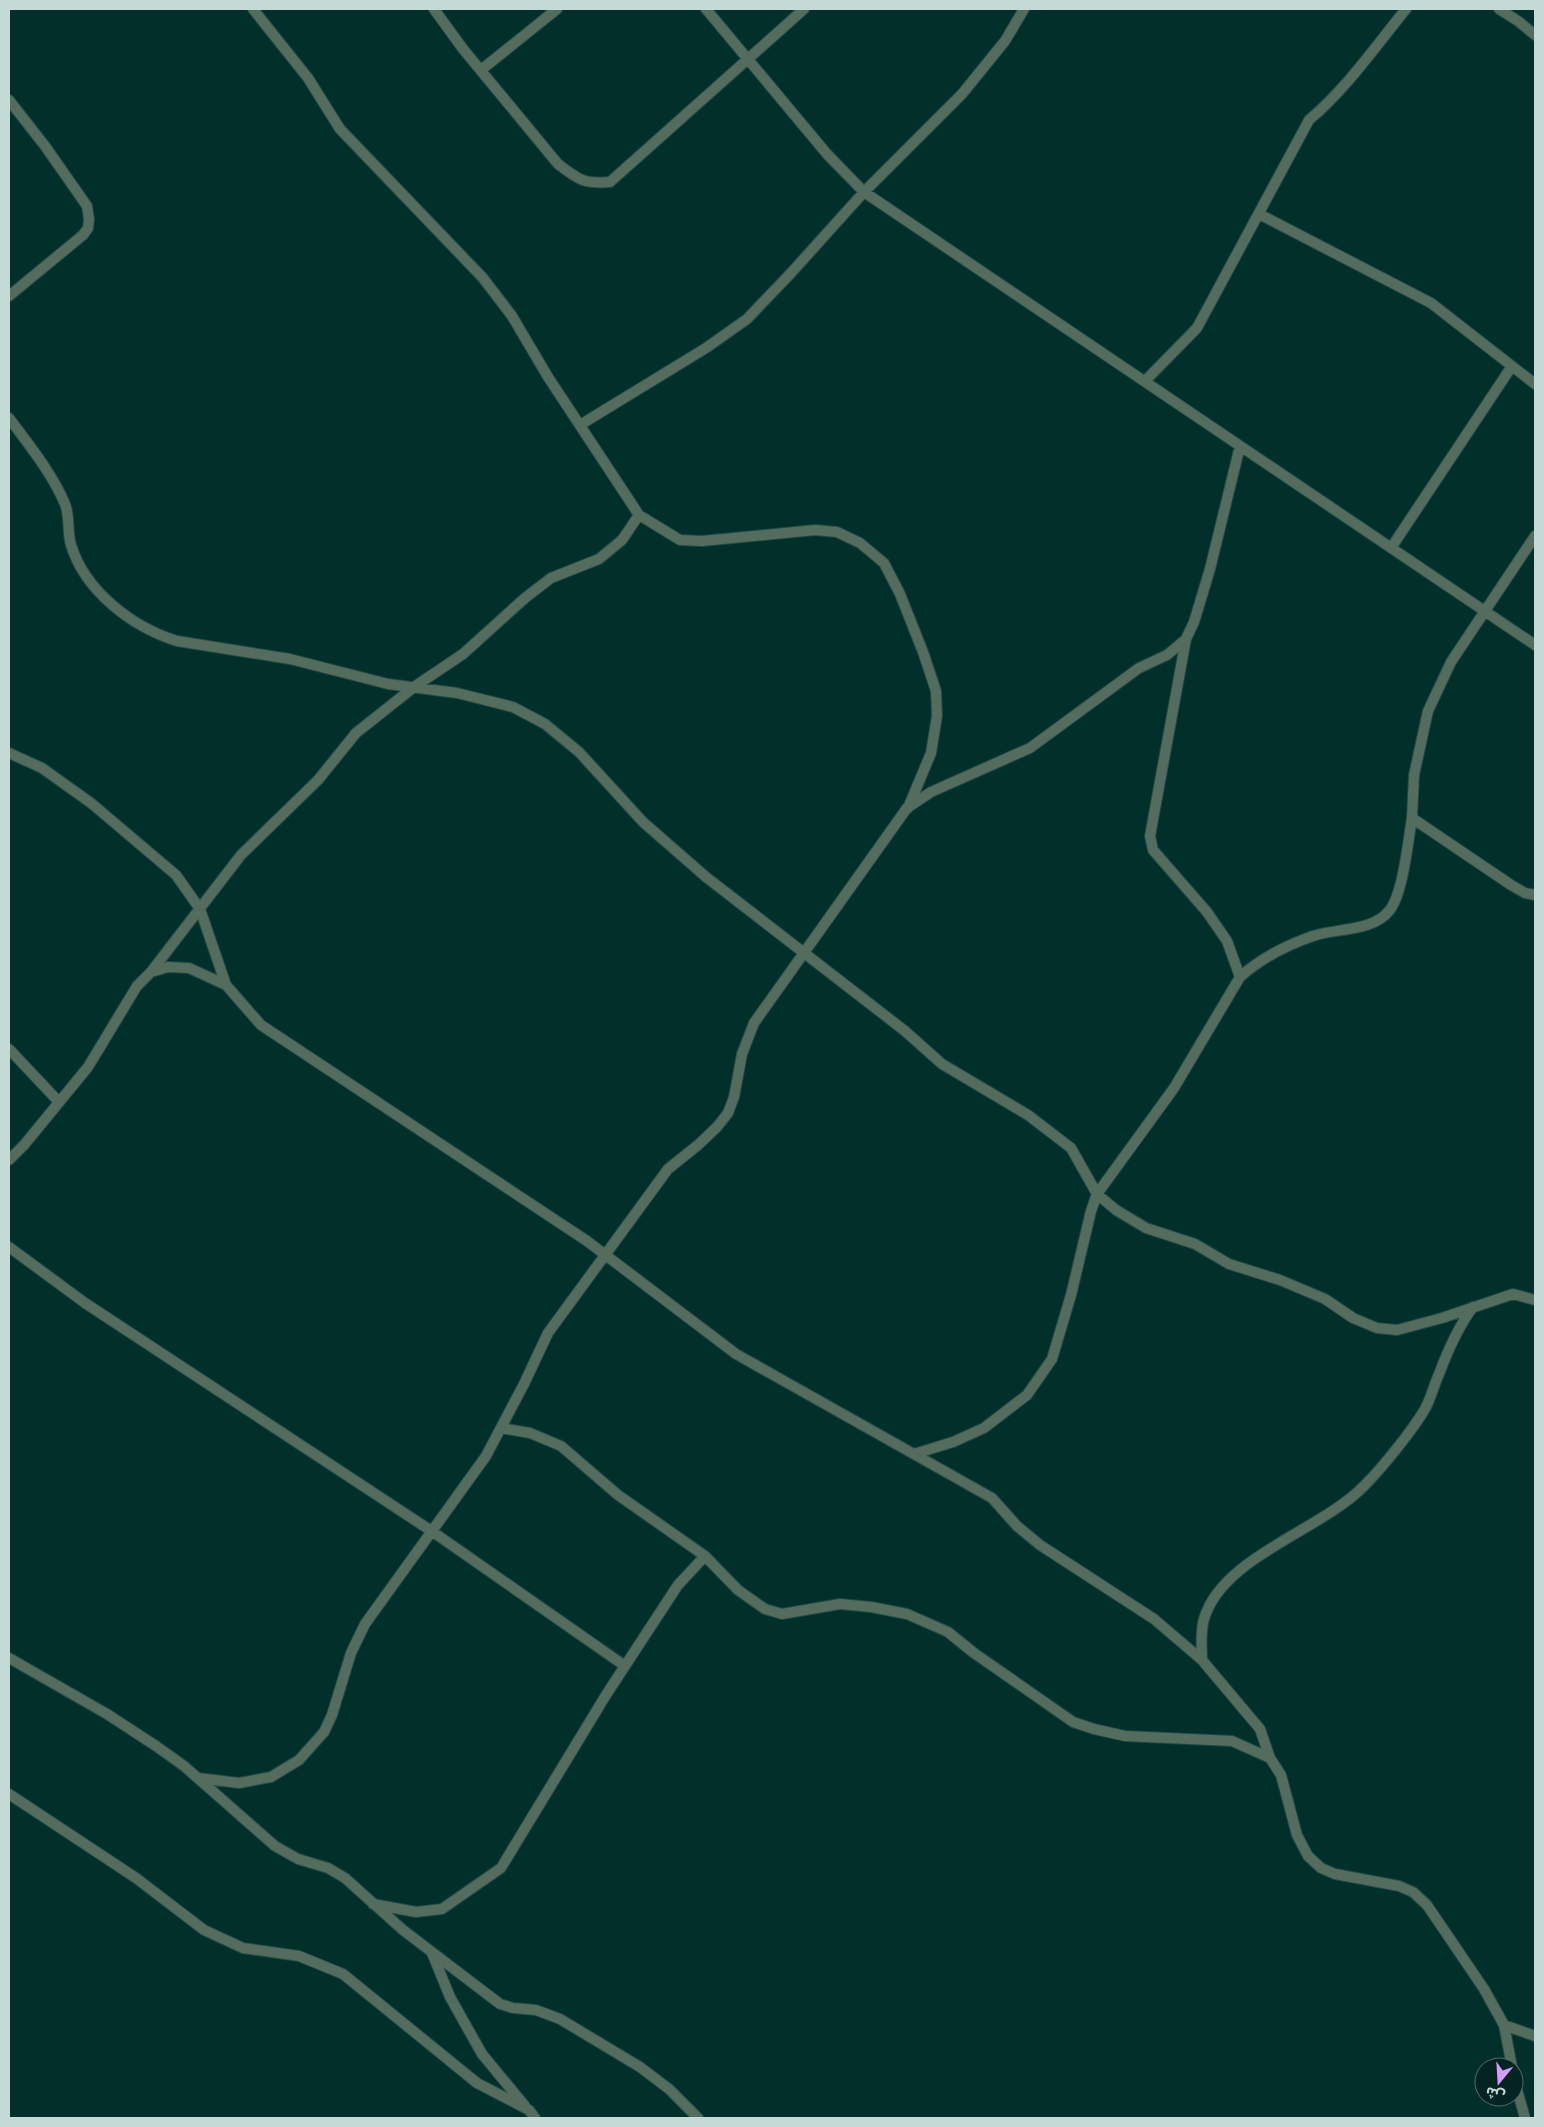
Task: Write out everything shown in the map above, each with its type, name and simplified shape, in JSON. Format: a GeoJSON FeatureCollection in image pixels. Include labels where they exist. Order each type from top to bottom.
{"type":"FeatureCollection","features":[{"type":"Feature","properties":{"kind":"street"},"geometry":{"type":"LineString","coordinates":[[198,1778],[239,1783],[272,1777],[299,1760],[324,1732],[332,1715],[351,1653],[365,1624],[486,1456],[548,1333],[668,1169],[698,1146],[717,1127],[728,1112],[734,1097],[742,1054],[754,1023],[908,808],[931,753],[937,716],[936,691],[900,594],[884,563],[860,543],[837,532],[815,530],[694,541],[680,540],[639,515],[512,316],[483,278],[340,129],[308,78],[253,9]]}},
{"type":"Feature","properties":{"kind":"street"},"geometry":{"type":"LineString","coordinates":[[434,9],[558,164],[576,178],[591,183],[610,182],[804,9]]}},
{"type":"Feature","properties":{"kind":"street"},"geometry":{"type":"LineString","coordinates":[[481,70],[557,9]]}},
{"type":"Feature","properties":{"kind":"street"},"geometry":{"type":"LineString","coordinates":[[706,9],[827,154],[864,192],[1535,645]]}},
{"type":"Feature","properties":{"kind":"street"},"geometry":{"type":"LineString","coordinates":[[580,425],[706,348],[747,319],[864,192],[962,94],[1005,41],[1024,9]]}},
{"type":"Feature","properties":{"kind":"street"},"geometry":{"type":"LineString","coordinates":[[1145,381],[1197,328],[1309,120],[1321,110],[1364,61],[1406,9]]}},
{"type":"Feature","properties":{"kind":"street"},"geometry":{"type":"LineString","coordinates":[[1499,9],[1535,35]]}},
{"type":"Feature","properties":{"kind":"street"},"geometry":{"type":"LineString","coordinates":[[9,100],[45,146],[86,206],[89,219],[88,228],[83,235],[9,296]]}},
{"type":"Feature","properties":{"kind":"street"},"geometry":{"type":"LineString","coordinates":[[1259,214],[1431,303],[1535,384]]}},
{"type":"Feature","properties":{"kind":"street"},"geometry":{"type":"LineString","coordinates":[[1391,548],[1512,366]]}},
{"type":"Feature","properties":{"kind":"street"},"geometry":{"type":"LineString","coordinates":[[9,418],[57,486],[66,507],[70,544],[82,571],[103,596],[136,622],[160,635],[177,640],[290,659],[388,684],[457,692],[513,707],[545,724],[579,752],[643,822],[706,877],[905,1031],[942,1064],[1028,1115],[1071,1148],[1097,1194],[1116,1210],[1146,1228],[1195,1244],[1229,1264],[1280,1280],[1325,1299],[1353,1318],[1377,1328],[1396,1330],[1442,1318],[1513,1294],[1535,1300]]}},
{"type":"Feature","properties":{"kind":"street"},"geometry":{"type":"LineString","coordinates":[[1240,446],[1207,578],[1194,622],[1186,639],[1150,836],[1153,850],[1207,912],[1227,941],[1240,977]]}},
{"type":"Feature","properties":{"kind":"street"},"geometry":{"type":"LineString","coordinates":[[9,1160],[88,1067],[137,986],[241,855],[318,780],[356,733],[414,687],[463,654],[525,598],[552,578],[599,559],[622,540],[639,515]]}},
{"type":"Feature","properties":{"kind":"street"},"geometry":{"type":"LineString","coordinates":[[914,1454],[953,1442],[984,1428],[1027,1395],[1052,1359],[1097,1194],[1174,1088],[1240,977],[1253,966],[1290,945],[1314,935],[1379,920],[1390,911],[1400,884],[1412,818],[1414,775],[1428,711],[1451,662],[1535,536]]}},
{"type":"Feature","properties":{"kind":"street"},"geometry":{"type":"LineString","coordinates":[[908,808],[931,792],[1030,748],[1139,668],[1167,654],[1186,639]]}},
{"type":"Feature","properties":{"kind":"street"},"geometry":{"type":"LineString","coordinates":[[9,752],[42,768],[91,803],[176,875],[200,909],[226,985],[261,1025],[605,1255],[736,1354],[992,1498],[1017,1526],[1040,1545],[1154,1619],[1202,1660],[1260,1730],[1270,1758],[1281,1775],[1296,1836],[1308,1856],[1321,1868],[1335,1874],[1400,1886],[1413,1892],[1427,1906],[1479,1981],[1504,2025],[1510,2057]]}},
{"type":"Feature","properties":{"kind":"street"},"geometry":{"type":"LineString","coordinates":[[1412,818],[1510,885],[1535,895]]}},
{"type":"Feature","properties":{"kind":"street"},"geometry":{"type":"LineString","coordinates":[[150,972],[168,967],[189,968],[226,985]]}},
{"type":"Feature","properties":{"kind":"street"},"geometry":{"type":"LineString","coordinates":[[9,1049],[60,1102]]}},
{"type":"Feature","properties":{"kind":"street"},"geometry":{"type":"LineString","coordinates":[[9,1246],[85,1303],[281,1430],[433,1532],[625,1666]]}},
{"type":"Feature","properties":{"kind":"street"},"geometry":{"type":"LineString","coordinates":[[1202,1660],[1201,1634],[1204,1619],[1210,1604],[1227,1580],[1250,1562],[1342,1506],[1365,1486],[1425,1408],[1460,1324],[1473,1307]]}},
{"type":"Feature","properties":{"kind":"street"},"geometry":{"type":"LineString","coordinates":[[501,1428],[530,1433],[560,1446],[618,1495],[705,1556],[738,1590],[765,1609],[782,1614],[840,1604],[871,1607],[907,1614],[948,1632],[974,1653],[1073,1722],[1125,1736],[1232,1741],[1270,1758]]}},
{"type":"Feature","properties":{"kind":"street"},"geometry":{"type":"LineString","coordinates":[[373,1904],[416,1912],[442,1910],[500,1868],[625,1666],[678,1585],[705,1556]]}},
{"type":"Feature","properties":{"kind":"street"},"geometry":{"type":"LineString","coordinates":[[9,1658],[148,1740],[198,1778],[275,1846],[298,1859],[328,1868],[345,1878],[373,1904],[432,1952],[500,2004],[546,2013],[640,2067],[669,2089],[698,2118]]}},
{"type":"Feature","properties":{"kind":"street"},"geometry":{"type":"LineString","coordinates":[[9,1794],[136,1878],[204,1930],[243,1948],[298,1956],[343,1974],[477,2083],[532,2114]]}},
{"type":"Feature","properties":{"kind":"street"},"geometry":{"type":"LineString","coordinates":[[432,1952],[450,1997],[482,2054],[532,2114]]}},
{"type":"Feature","properties":{"kind":"street"},"geometry":{"type":"LineString","coordinates":[[1504,2025],[1535,2036]]}}]}
